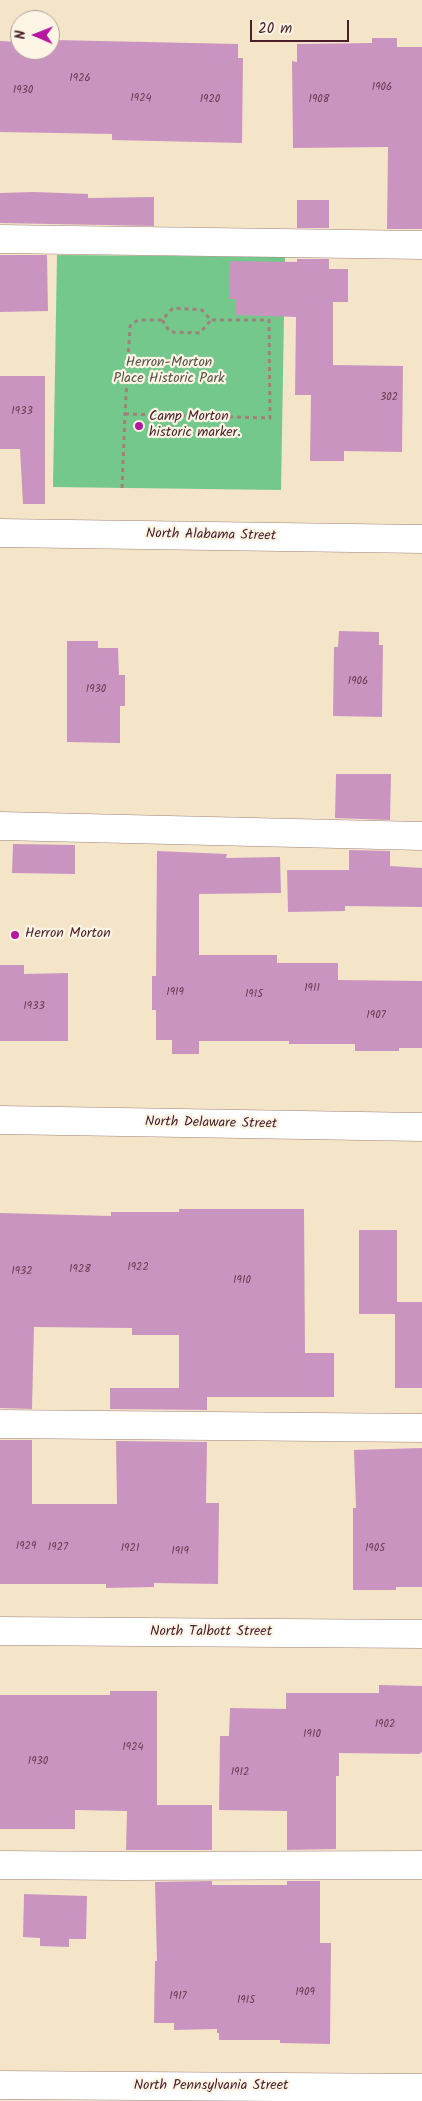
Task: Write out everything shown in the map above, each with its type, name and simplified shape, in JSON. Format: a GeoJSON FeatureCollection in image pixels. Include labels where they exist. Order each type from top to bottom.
{"type":"FeatureCollection","features":[{"type":"Feature","properties":{"kind":"main road"},"geometry":{"type":"LineString","coordinates":[[0,239],[422,245]]}},
{"type":"Feature","properties":{"kind":"main road","name":"North Alabama Street"},"geometry":{"type":"LineString","coordinates":[[0,533],[422,539]]}},
{"type":"Feature","properties":{"kind":"main road"},"geometry":{"type":"LineString","coordinates":[[0,826],[422,836]]}},
{"type":"Feature","properties":{"kind":"main road","name":"North Delaware Street"},"geometry":{"type":"LineString","coordinates":[[0,1120],[422,1127]]}},
{"type":"Feature","properties":{"kind":"main road"},"geometry":{"type":"LineString","coordinates":[[0,1424],[422,1428]]}},
{"type":"Feature","properties":{"kind":"main road","name":"North Talbott Street"},"geometry":{"type":"LineString","coordinates":[[0,1632],[422,1634]]}},
{"type":"Feature","properties":{"kind":"main road"},"geometry":{"type":"LineString","coordinates":[[0,1865],[422,1865]]}},
{"type":"Feature","properties":{"kind":"main road","name":"North Pennsylvania Street"},"geometry":{"type":"LineString","coordinates":[[0,2085],[422,2088]]}},
{"type":"Feature","properties":{"kind":"path"},"geometry":{"type":"LineString","coordinates":[[122,488],[125,414],[130,326],[138,320],[162,320],[173,308],[202,310],[211,320],[269,320],[270,418],[125,414]]}},
{"type":"Feature","properties":{"kind":"path"},"geometry":{"type":"LineString","coordinates":[[162,320],[170,332],[200,333],[211,320]]}},
{"type":"Feature","properties":{"kind":"green space","name":"Herron-Morton Place Historic Park"},"geometry":{"type":"Polygon","coordinates":[[[57,255],[285,257],[281,490],[53,487],[57,255]]]}},
{"type":"Feature","properties":{"kind":"building"},"geometry":{"type":"Polygon","coordinates":[[[372,38],[397,38],[397,47],[422,47],[422,229],[387,229],[388,147],[293,148],[292,61],[297,62],[297,44],[372,43],[372,38]]]}},
{"type":"Feature","properties":{"kind":"building"},"geometry":{"type":"Polygon","coordinates":[[[60,40],[238,44],[238,58],[243,58],[242,143],[112,140],[112,134],[0,132],[0,41],[10,42],[10,60],[60,60],[60,40]]]}},
{"type":"Feature","properties":{"kind":"building"},"geometry":{"type":"Polygon","coordinates":[[[0,193],[88,194],[88,198],[154,197],[154,226],[0,223],[0,193]]]}},
{"type":"Feature","properties":{"kind":"building"},"geometry":{"type":"Polygon","coordinates":[[[297,200],[329,200],[329,228],[297,228],[297,200]]]}},
{"type":"Feature","properties":{"kind":"building"},"geometry":{"type":"Polygon","coordinates":[[[0,255],[47,255],[48,311],[0,312],[0,255]]]}},
{"type":"Feature","properties":{"kind":"building"},"geometry":{"type":"Polygon","coordinates":[[[297,259],[329,259],[329,269],[348,269],[348,302],[333,302],[333,365],[403,366],[402,452],[344,451],[344,461],[310,461],[311,395],[295,395],[296,317],[236,315],[236,299],[229,299],[230,261],[297,262],[297,259]]]}},
{"type":"Feature","properties":{"kind":"building"},"geometry":{"type":"Polygon","coordinates":[[[0,376],[45,376],[45,504],[23,504],[20,449],[0,449],[0,376]]]}},
{"type":"Feature","properties":{"kind":"building"},"geometry":{"type":"Polygon","coordinates":[[[339,631],[379,632],[379,645],[383,645],[382,717],[333,716],[334,647],[338,647],[339,631]]]}},
{"type":"Feature","properties":{"kind":"building"},"geometry":{"type":"Polygon","coordinates":[[[67,641],[98,641],[98,648],[118,648],[119,675],[125,675],[125,706],[120,706],[120,743],[67,742],[67,641]]]}},
{"type":"Feature","properties":{"kind":"building"},"geometry":{"type":"Polygon","coordinates":[[[336,774],[391,774],[390,820],[335,818],[336,774]]]}},
{"type":"Feature","properties":{"kind":"building"},"geometry":{"type":"Polygon","coordinates":[[[13,844],[75,845],[75,874],[12,873],[13,844]]]}},
{"type":"Feature","properties":{"kind":"building"},"geometry":{"type":"Polygon","coordinates":[[[349,850],[390,851],[390,866],[422,868],[422,907],[345,906],[345,911],[288,912],[287,870],[349,870],[349,850]]]}},
{"type":"Feature","properties":{"kind":"building"},"geometry":{"type":"Polygon","coordinates":[[[157,851],[227,854],[226,858],[280,857],[281,893],[199,894],[199,955],[277,955],[277,963],[338,963],[338,980],[422,981],[422,1048],[399,1048],[399,1051],[355,1051],[355,1044],[289,1044],[289,1041],[199,1041],[199,1054],[172,1054],[172,1040],[156,1040],[156,1010],[152,1010],[152,976],[156,976],[157,851]]]}},
{"type":"Feature","properties":{"kind":"building"},"geometry":{"type":"Polygon","coordinates":[[[0,965],[24,965],[24,974],[68,973],[68,1041],[0,1041],[0,965]]]}},
{"type":"Feature","properties":{"kind":"building"},"geometry":{"type":"Polygon","coordinates":[[[179,1209],[304,1209],[305,1353],[334,1353],[334,1397],[207,1397],[207,1410],[110,1409],[110,1388],[179,1388],[179,1335],[132,1335],[132,1328],[34,1327],[32,1409],[0,1408],[0,1213],[111,1216],[111,1212],[179,1212],[179,1209]]]}},
{"type":"Feature","properties":{"kind":"building"},"geometry":{"type":"Polygon","coordinates":[[[359,1230],[397,1230],[397,1302],[422,1302],[422,1388],[395,1388],[395,1314],[359,1314],[359,1230]]]}},
{"type":"Feature","properties":{"kind":"building"},"geometry":{"type":"Polygon","coordinates":[[[0,1440],[32,1440],[32,1504],[117,1504],[116,1441],[207,1442],[206,1503],[219,1503],[218,1584],[154,1583],[154,1587],[106,1588],[106,1584],[0,1584],[0,1440]]]}},
{"type":"Feature","properties":{"kind":"building"},"geometry":{"type":"Polygon","coordinates":[[[422,1448],[422,1587],[396,1587],[396,1590],[353,1590],[353,1508],[356,1508],[354,1450],[422,1448]]]}},
{"type":"Feature","properties":{"kind":"building"},"geometry":{"type":"Polygon","coordinates":[[[379,1685],[422,1686],[422,1752],[419,1754],[339,1753],[339,1776],[336,1776],[336,1849],[287,1850],[287,1811],[219,1810],[220,1736],[229,1736],[230,1708],[286,1709],[286,1693],[379,1693],[379,1685]]]}},
{"type":"Feature","properties":{"kind":"building"},"geometry":{"type":"Polygon","coordinates":[[[110,1691],[157,1691],[157,1805],[212,1805],[212,1850],[126,1850],[127,1811],[75,1810],[75,1829],[0,1829],[0,1695],[110,1695],[110,1691]]]}},
{"type":"Feature","properties":{"kind":"building"},"geometry":{"type":"Polygon","coordinates":[[[212,1881],[212,1885],[287,1885],[287,1881],[320,1881],[320,1943],[331,1943],[330,2044],[280,2043],[280,2040],[219,2040],[217,2029],[174,2030],[174,2023],[154,2023],[155,1961],[157,1961],[155,1882],[212,1881]]]}},
{"type":"Feature","properties":{"kind":"building"},"geometry":{"type":"Polygon","coordinates":[[[24,1894],[87,1896],[86,1939],[69,1939],[69,1947],[40,1946],[40,1938],[23,1937],[24,1894]]]}},
{"type":"Feature","properties":{"kind":"place","name":"Camp Morton historic marker."},"geometry":{"type":"Point","coordinates":[139,426]}},
{"type":"Feature","properties":{"kind":"place","name":"Herron Morton"},"geometry":{"type":"Point","coordinates":[15,935]}}]}
